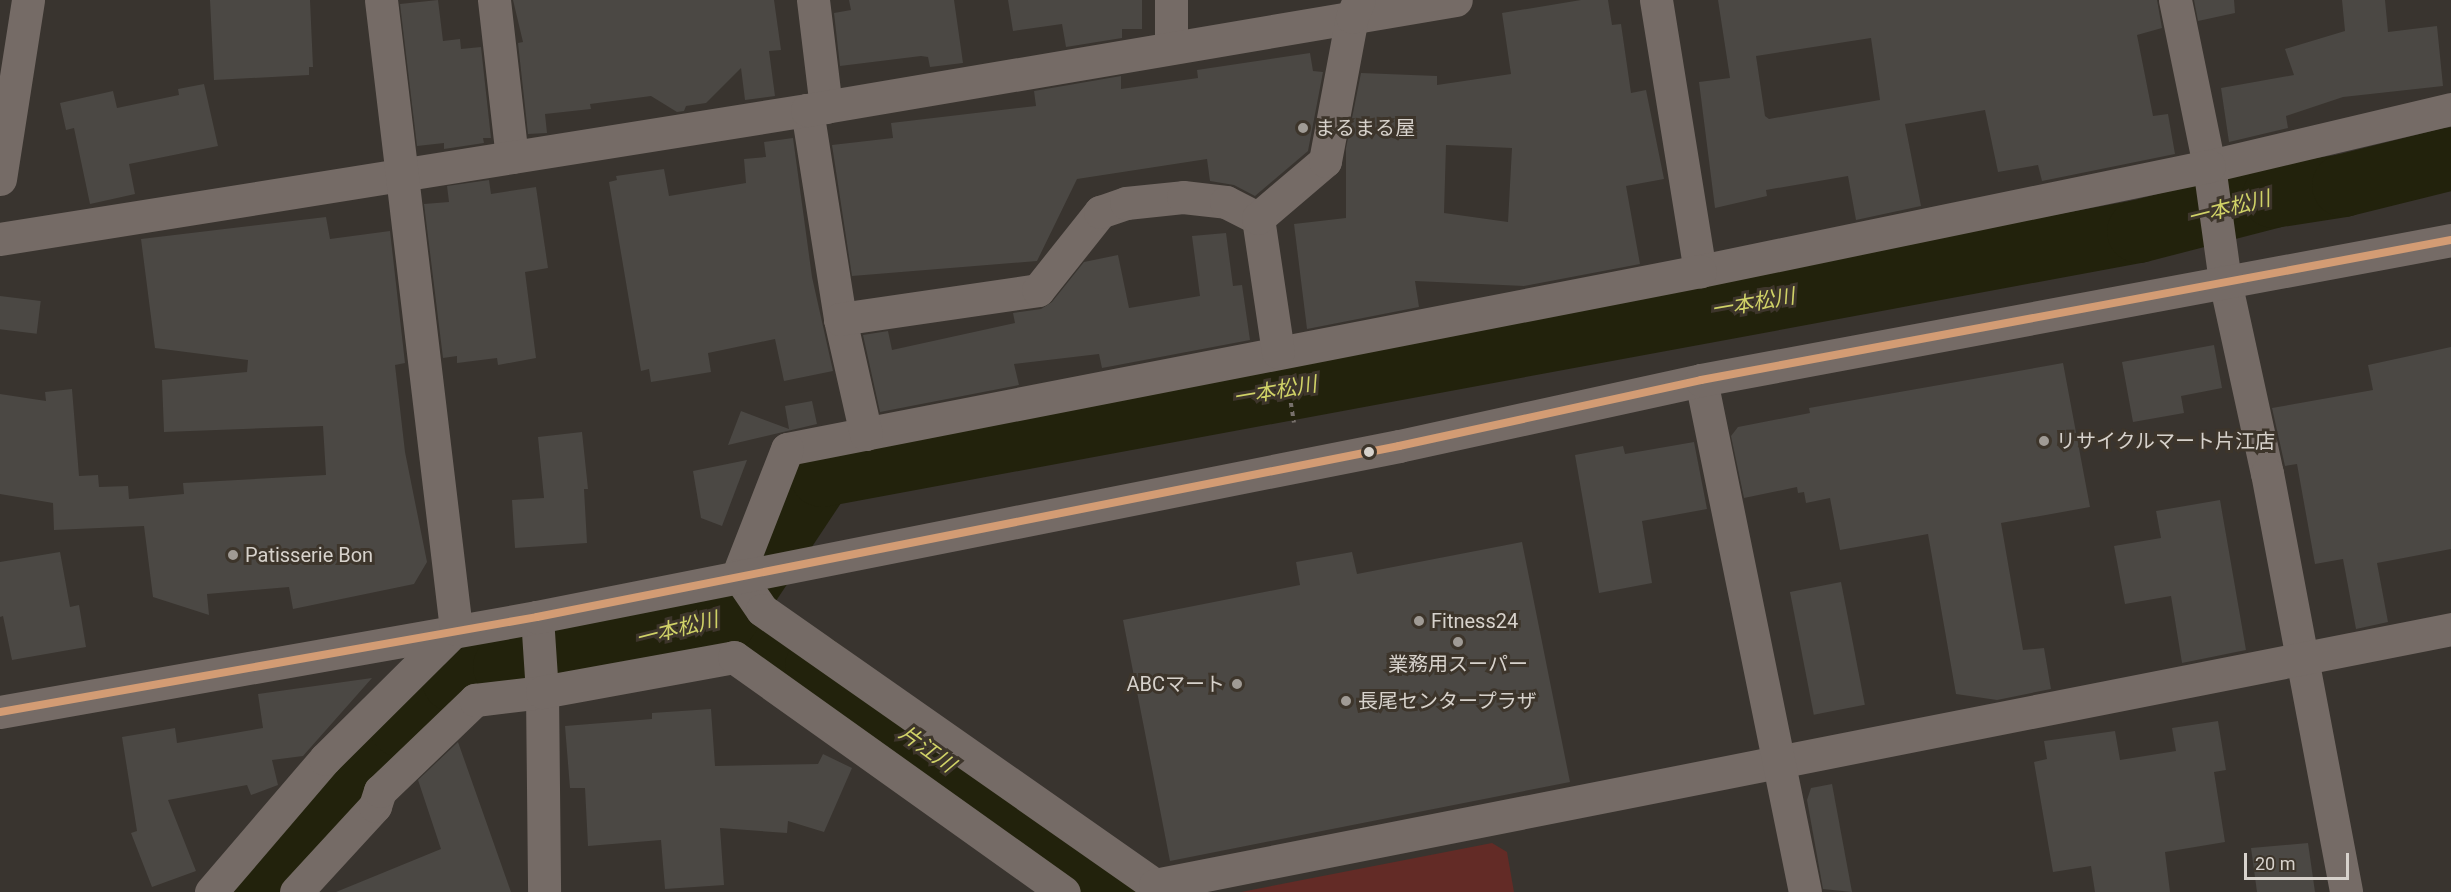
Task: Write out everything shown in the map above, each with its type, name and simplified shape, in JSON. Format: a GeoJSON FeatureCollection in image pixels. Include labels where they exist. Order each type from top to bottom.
{"type":"FeatureCollection","features":[{"type":"Feature","properties":{"kind":"street"},"geometry":{"type":"LineString","coordinates":[[0,179],[27,0]]}},
{"type":"Feature","properties":{"kind":"street"},"geometry":{"type":"LineString","coordinates":[[381,0],[456,628]]}},
{"type":"Feature","properties":{"kind":"street"},"geometry":{"type":"LineString","coordinates":[[494,0],[512,158]]}},
{"type":"Feature","properties":{"kind":"street"},"geometry":{"type":"LineString","coordinates":[[813,0],[817,109],[840,319],[866,434]]}},
{"type":"Feature","properties":{"kind":"street"},"geometry":{"type":"LineString","coordinates":[[1171,0],[1171,46]]}},
{"type":"Feature","properties":{"kind":"street"},"geometry":{"type":"LineString","coordinates":[[0,239],[817,109],[1171,46],[1355,9],[1456,0]]}},
{"type":"Feature","properties":{"kind":"street"},"geometry":{"type":"LineString","coordinates":[[1656,0],[1700,271]]}},
{"type":"Feature","properties":{"kind":"street"},"geometry":{"type":"LineString","coordinates":[[2175,0],[2210,173],[2225,281],[2303,658],[2346,892]]}},
{"type":"Feature","properties":{"kind":"street"},"geometry":{"type":"LineString","coordinates":[[1258,218],[1325,161],[1355,9]]}},
{"type":"Feature","properties":{"kind":"street"},"geometry":{"type":"LineString","coordinates":[[746,584],[787,449],[2210,173],[2451,109]]}},
{"type":"Feature","properties":{"kind":"street"},"geometry":{"type":"LineString","coordinates":[[840,319],[1038,290],[1100,212],[1126,203],[1183,197],[1226,202],[1258,218]]}},
{"type":"Feature","properties":{"kind":"street"},"geometry":{"type":"LineString","coordinates":[[1258,218],[1278,352]]}},
{"type":"Feature","properties":{"kind":"street"},"geometry":{"type":"LineString","coordinates":[[0,712],[456,628],[537,622],[746,584],[813,560],[1399,446],[1701,380],[2451,240]]}},
{"type":"Feature","properties":{"kind":"street"},"geometry":{"type":"LineString","coordinates":[[1701,380],[1805,892]]}},
{"type":"Feature","properties":{"kind":"street"},"geometry":{"type":"LineString","coordinates":[[746,584],[1159,889],[2451,629]]}},
{"type":"Feature","properties":{"kind":"street"},"geometry":{"type":"LineString","coordinates":[[537,622],[541,685],[544,892]]}},
{"type":"Feature","properties":{"kind":"street"},"geometry":{"type":"LineString","coordinates":[[210,892],[325,759],[456,628]]}},
{"type":"Feature","properties":{"kind":"street"},"geometry":{"type":"LineString","coordinates":[[296,892],[375,806],[380,791],[475,700],[541,685],[734,657],[1064,892]]}},
{"type":"Feature","properties":{"kind":"shaded area"},"geometry":{"type":"Polygon","coordinates":[[[1492,843],[1507,852],[1514,892],[1241,892],[1492,843]]]}},
{"type":"Feature","properties":{"kind":"building"},"geometry":{"type":"Polygon","coordinates":[[[210,0],[310,0],[313,67],[309,67],[309,75],[214,80],[210,0]]]}},
{"type":"Feature","properties":{"kind":"building"},"geometry":{"type":"Polygon","coordinates":[[[438,0],[443,41],[460,39],[461,49],[481,47],[491,138],[483,138],[484,143],[444,149],[444,143],[417,146],[400,4],[438,0]]]}},
{"type":"Feature","properties":{"kind":"building"},"geometry":{"type":"Polygon","coordinates":[[[513,0],[774,0],[781,50],[769,51],[775,96],[745,100],[741,68],[706,103],[686,106],[684,111],[677,112],[651,96],[590,104],[591,109],[545,114],[547,133],[528,134],[518,43],[523,42],[513,0]]]}},
{"type":"Feature","properties":{"kind":"building"},"geometry":{"type":"Polygon","coordinates":[[[849,0],[954,0],[963,63],[930,67],[928,57],[921,56],[840,66],[834,13],[851,10],[849,0]]]}},
{"type":"Feature","properties":{"kind":"building"},"geometry":{"type":"Polygon","coordinates":[[[1008,0],[1142,0],[1142,29],[1122,29],[1122,38],[1066,47],[1062,24],[1013,31],[1008,0]]]}},
{"type":"Feature","properties":{"kind":"building"},"geometry":{"type":"Polygon","coordinates":[[[1581,0],[1608,0],[1612,25],[1621,24],[1631,93],[1646,90],[1664,179],[1626,186],[1640,264],[1524,286],[1415,281],[1419,307],[1307,329],[1294,224],[1346,218],[1346,148],[1361,73],[1437,76],[1437,85],[1511,74],[1502,13],[1581,0]],[[1446,145],[1444,213],[1508,222],[1512,148],[1446,145]]]}},
{"type":"Feature","properties":{"kind":"building"},"geometry":{"type":"Polygon","coordinates":[[[1718,0],[2157,0],[2162,28],[2137,35],[2153,116],[2168,114],[2175,154],[2042,181],[2038,165],[1998,172],[1985,110],[1905,124],[1921,206],[1856,220],[1848,176],[1766,190],[1767,196],[1715,208],[1699,82],[1730,78],[1718,0]],[[1871,38],[1756,56],[1765,116],[1769,119],[1880,100],[1871,38]]]}},
{"type":"Feature","properties":{"kind":"building"},"geometry":{"type":"Polygon","coordinates":[[[2194,0],[2234,0],[2235,13],[2198,21],[2194,0]]]}},
{"type":"Feature","properties":{"kind":"building"},"geometry":{"type":"Polygon","coordinates":[[[2342,0],[2385,0],[2388,32],[2437,26],[2443,86],[2343,97],[2286,116],[2288,128],[2229,142],[2221,88],[2294,75],[2285,49],[2345,31],[2342,0]]]}},
{"type":"Feature","properties":{"kind":"building"},"geometry":{"type":"Polygon","coordinates":[[[1310,53],[1313,71],[1323,72],[1308,151],[1255,196],[1234,185],[1210,181],[1207,159],[1077,179],[1037,261],[852,276],[832,145],[893,138],[891,123],[1036,106],[1034,91],[1121,76],[1121,89],[1198,78],[1197,70],[1310,53]]]}},
{"type":"Feature","properties":{"kind":"building"},"geometry":{"type":"Polygon","coordinates":[[[204,84],[218,146],[129,164],[135,194],[90,204],[74,128],[66,130],[60,103],[113,91],[117,108],[179,95],[178,89],[204,84]]]}},
{"type":"Feature","properties":{"kind":"building"},"geometry":{"type":"Polygon","coordinates":[[[793,138],[812,277],[833,371],[784,381],[775,339],[708,353],[711,372],[651,382],[649,369],[641,371],[609,182],[617,180],[616,176],[664,169],[669,196],[746,183],[744,159],[766,157],[764,142],[793,138]]]}},
{"type":"Feature","properties":{"kind":"building"},"geometry":{"type":"Polygon","coordinates":[[[489,180],[491,194],[536,187],[548,268],[525,272],[536,358],[498,365],[497,358],[457,363],[457,356],[443,358],[424,204],[449,202],[447,186],[489,180]]]}},
{"type":"Feature","properties":{"kind":"building"},"geometry":{"type":"Polygon","coordinates":[[[326,217],[330,239],[390,231],[405,363],[395,365],[405,452],[427,562],[414,584],[293,609],[289,587],[207,594],[209,615],[153,597],[144,526],[54,530],[53,503],[0,494],[0,394],[46,401],[45,392],[72,389],[79,476],[98,475],[99,487],[128,486],[129,499],[184,494],[183,483],[326,475],[323,426],[164,432],[162,380],[247,372],[248,360],[155,348],[141,239],[326,217]]]}},
{"type":"Feature","properties":{"kind":"building"},"geometry":{"type":"Polygon","coordinates":[[[1226,233],[1233,286],[1242,285],[1250,340],[1102,368],[1099,354],[1014,364],[1019,385],[880,412],[863,335],[888,331],[892,350],[1015,323],[1013,313],[1041,309],[1052,302],[1084,262],[1118,255],[1129,308],[1200,296],[1192,236],[1226,233]]]}},
{"type":"Feature","properties":{"kind":"building"},"geometry":{"type":"Polygon","coordinates":[[[0,296],[41,301],[37,334],[0,329],[0,296]]]}},
{"type":"Feature","properties":{"kind":"building"},"geometry":{"type":"Polygon","coordinates":[[[2214,345],[2222,388],[2181,396],[2184,413],[2133,422],[2122,362],[2214,345]]]}},
{"type":"Feature","properties":{"kind":"building"},"geometry":{"type":"Polygon","coordinates":[[[2451,347],[2451,549],[2377,563],[2388,622],[2356,629],[2343,559],[2315,564],[2297,464],[2285,466],[2272,408],[2373,390],[2368,365],[2451,347]]]}},
{"type":"Feature","properties":{"kind":"building"},"geometry":{"type":"Polygon","coordinates":[[[2063,363],[2090,507],[2001,523],[2023,650],[2044,648],[2051,689],[1997,700],[1956,694],[1928,534],[1840,550],[1830,498],[1806,503],[1804,492],[1798,493],[1797,487],[1744,498],[1731,436],[1738,427],[1810,413],[1809,408],[2063,363]]]}},
{"type":"Feature","properties":{"kind":"building"},"geometry":{"type":"Polygon","coordinates":[[[812,401],[817,424],[728,445],[741,411],[789,429],[785,406],[812,401]]]}},
{"type":"Feature","properties":{"kind":"building"},"geometry":{"type":"Polygon","coordinates":[[[582,432],[588,489],[584,489],[587,543],[515,548],[512,500],[544,498],[538,437],[582,432]]]}},
{"type":"Feature","properties":{"kind":"building"},"geometry":{"type":"Polygon","coordinates":[[[1694,442],[1707,509],[1642,521],[1652,583],[1599,593],[1575,455],[1623,446],[1625,454],[1694,442]]]}},
{"type":"Feature","properties":{"kind":"building"},"geometry":{"type":"Polygon","coordinates":[[[747,460],[722,526],[701,518],[693,471],[747,460]]]}},
{"type":"Feature","properties":{"kind":"building"},"geometry":{"type":"Polygon","coordinates":[[[2220,500],[2246,650],[2182,663],[2171,596],[2125,604],[2114,546],[2161,538],[2156,511],[2220,500]]]}},
{"type":"Feature","properties":{"kind":"building","name":"長尾センタープラザ"},"geometry":{"type":"Polygon","coordinates":[[[1522,542],[1570,782],[1170,861],[1123,620],[1300,585],[1296,562],[1352,552],[1357,574],[1522,542]]]}},
{"type":"Feature","properties":{"kind":"building"},"geometry":{"type":"Polygon","coordinates":[[[60,552],[70,607],[79,605],[86,647],[12,660],[3,616],[0,617],[0,562],[60,552]]]}},
{"type":"Feature","properties":{"kind":"building"},"geometry":{"type":"Polygon","coordinates":[[[1841,582],[1865,705],[1814,715],[1790,592],[1841,582]]]}},
{"type":"Feature","properties":{"kind":"building"},"geometry":{"type":"Polygon","coordinates":[[[372,678],[303,756],[272,760],[278,785],[251,795],[247,785],[168,800],[196,871],[152,887],[131,833],[137,831],[122,737],[175,728],[177,743],[263,728],[258,694],[372,678]]]}},
{"type":"Feature","properties":{"kind":"building"},"geometry":{"type":"Polygon","coordinates":[[[711,709],[715,766],[818,764],[823,754],[852,768],[824,832],[788,821],[787,833],[720,828],[724,885],[665,889],[661,840],[588,846],[585,788],[570,788],[565,726],[652,719],[652,713],[711,709]]]}},
{"type":"Feature","properties":{"kind":"building"},"geometry":{"type":"Polygon","coordinates":[[[2218,721],[2226,770],[2214,772],[2225,842],[2165,852],[2170,892],[2095,892],[2091,866],[2053,872],[2034,762],[2047,759],[2044,741],[2115,731],[2120,760],[2176,751],[2172,728],[2218,721]]]}},
{"type":"Feature","properties":{"kind":"building"},"geometry":{"type":"Polygon","coordinates":[[[458,742],[511,892],[336,892],[441,849],[418,780],[458,742]]]}},
{"type":"Feature","properties":{"kind":"building"},"geometry":{"type":"Polygon","coordinates":[[[1832,784],[1852,892],[1823,889],[1807,800],[1811,788],[1832,784]]]}},
{"type":"Feature","properties":{"kind":"building"},"geometry":{"type":"Polygon","coordinates":[[[2308,843],[2315,892],[2257,892],[2251,848],[2308,843]]]}},
{"type":"Feature","properties":{"kind":"waterway","name":"一本松川"},"geometry":{"type":"LineString","coordinates":[[263,892],[400,725],[453,680],[504,666],[724,621],[821,475],[2138,231],[2273,196],[2343,185],[2451,158]]}},
{"type":"Feature","properties":{"kind":"waterway","name":"片江川"},"geometry":{"type":"LineString","coordinates":[[724,621],[816,666],[1121,892]]}},
{"type":"Feature","properties":{"kind":"transit line"},"geometry":{"type":"LineString","coordinates":[[0,712],[537,617],[1399,446],[1701,380],[2451,240]]}},
{"type":"Feature","properties":{"kind":"place","name":"まるまる屋"},"geometry":{"type":"Point","coordinates":[1303,128]}},
{"type":"Feature","properties":{"kind":"place","name":"リサイクルマート片江店"},"geometry":{"type":"Point","coordinates":[2044,441]}},
{"type":"Feature","properties":{"kind":"place","name":"Patisserie Bon"},"geometry":{"type":"Point","coordinates":[233,555]}},
{"type":"Feature","properties":{"kind":"place","name":"Fitness24"},"geometry":{"type":"Point","coordinates":[1419,621]}},
{"type":"Feature","properties":{"kind":"place","name":"業務用スーパー"},"geometry":{"type":"Point","coordinates":[1458,642]}},
{"type":"Feature","properties":{"kind":"place","name":"ABCマート"},"geometry":{"type":"Point","coordinates":[1237,684]}},
{"type":"Feature","properties":{"kind":"place","name":"長尾センタープラザ"},"geometry":{"type":"Point","coordinates":[1346,701]}}]}
